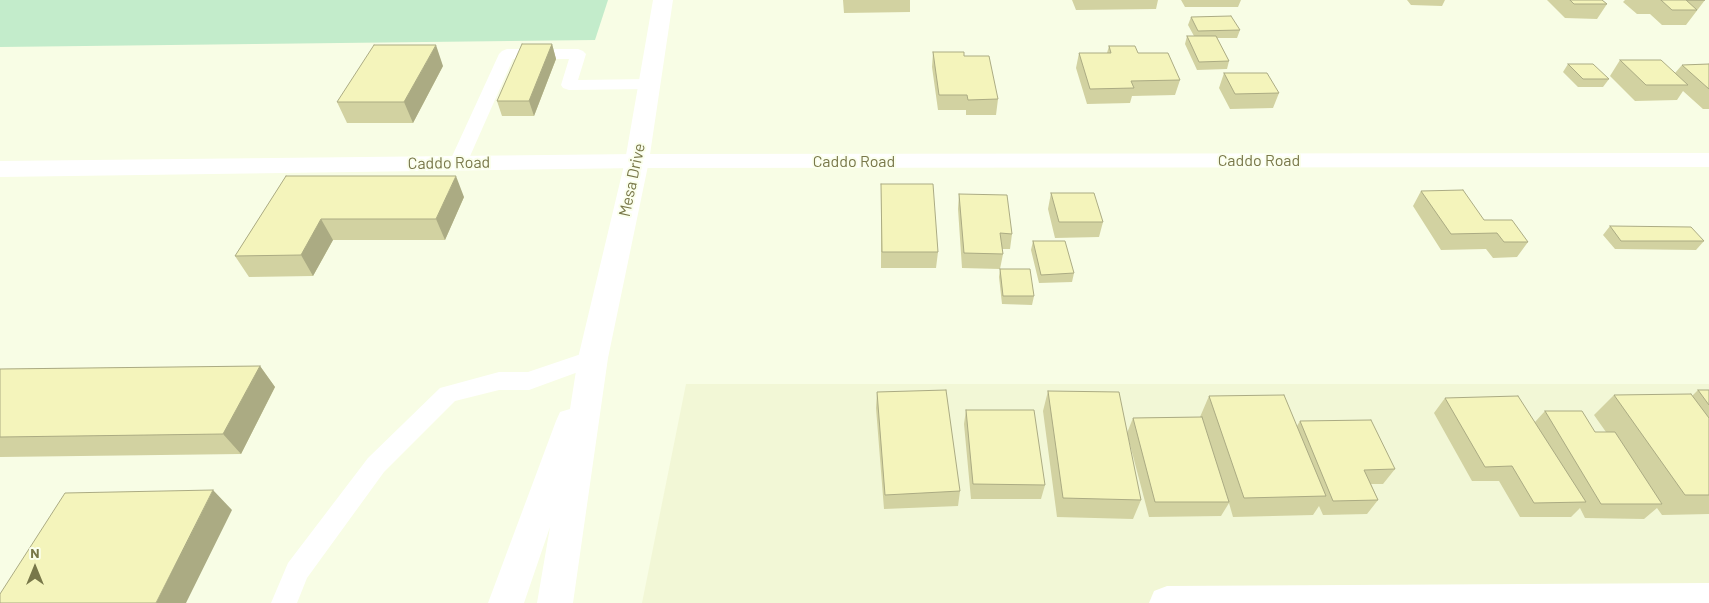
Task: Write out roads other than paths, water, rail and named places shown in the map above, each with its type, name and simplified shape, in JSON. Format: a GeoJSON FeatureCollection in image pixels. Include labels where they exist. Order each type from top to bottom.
{"type":"FeatureCollection","features":[{"type":"Feature","properties":{"kind":"street","name":"Mesa Drive"},"geometry":{"type":"LineString","coordinates":[[555,603],[593,358],[637,161],[663,0]]}},
{"type":"Feature","properties":{"kind":"street","name":"Caddo Road"},"geometry":{"type":"LineString","coordinates":[[0,169],[637,161],[1709,160]]}},
{"type":"Feature","properties":{"kind":"street","name":"Mesa Drive"},"geometry":{"type":"LineString","coordinates":[[506,603],[593,358]]}},
{"type":"Feature","properties":{"kind":"street"},"geometry":{"type":"LineString","coordinates":[[1167,603],[1709,600]]}},
{"type":"Feature","properties":{"kind":"lane"},"geometry":{"type":"LineString","coordinates":[[458,163],[507,54],[578,54],[569,85],[649,84]]}},
{"type":"Feature","properties":{"kind":"lane"},"geometry":{"type":"LineString","coordinates":[[284,603],[297,571],[376,465],[448,394],[499,381],[530,381],[593,358]]}}]}
